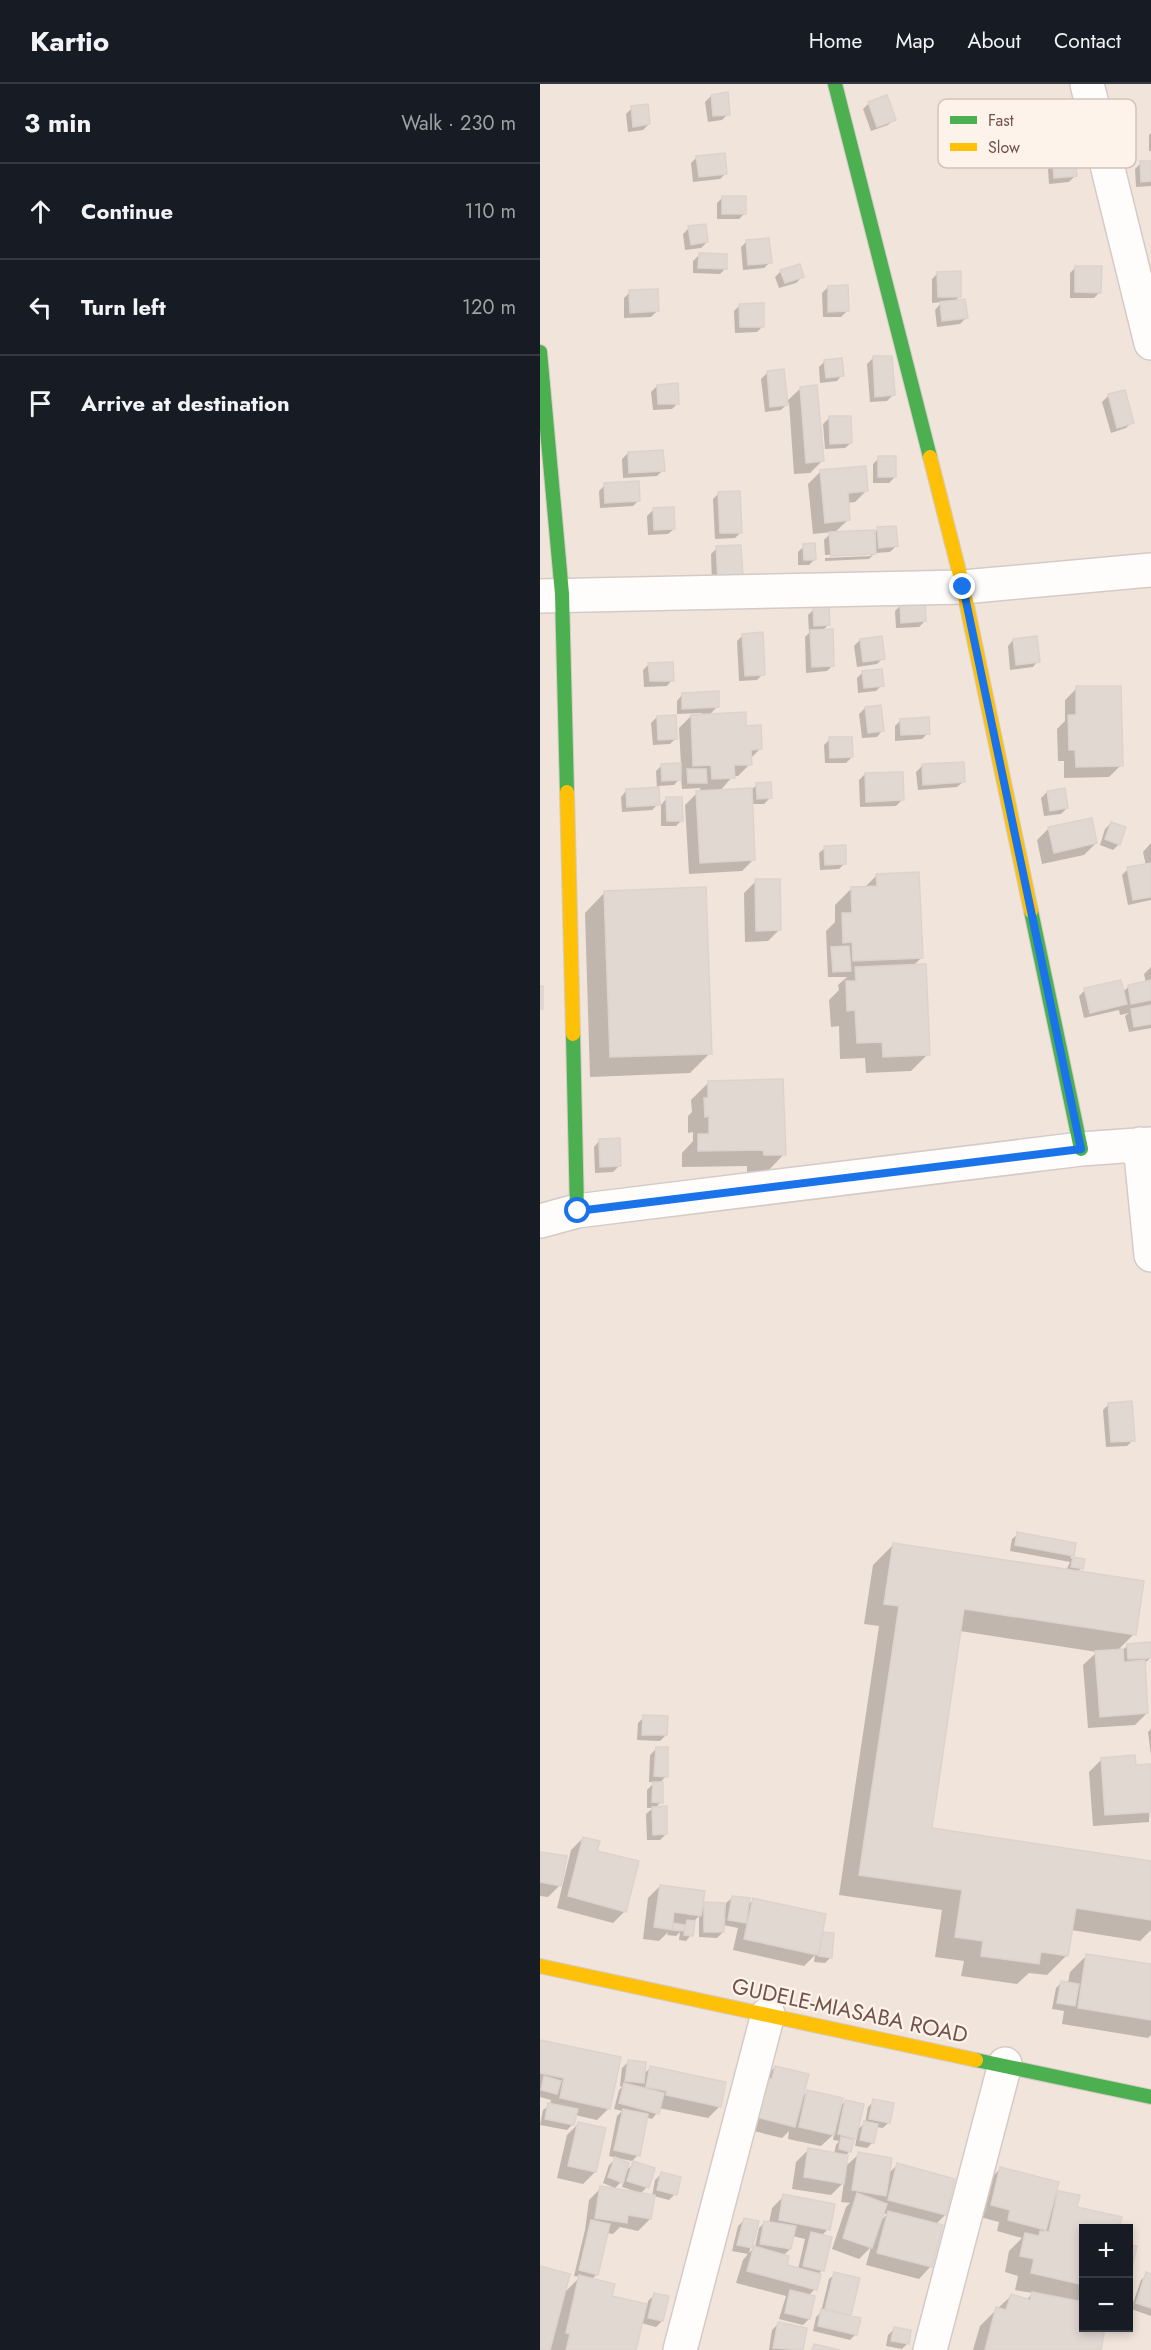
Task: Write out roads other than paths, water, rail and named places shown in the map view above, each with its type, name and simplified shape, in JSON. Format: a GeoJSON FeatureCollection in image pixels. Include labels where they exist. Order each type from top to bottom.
{"type":"FeatureCollection","features":[{"type":"Feature","properties":{"kind":"street"},"geometry":{"type":"LineString","coordinates":[[835,84],[963,587],[1081,1149]]}},
{"type":"Feature","properties":{"kind":"street"},"geometry":{"type":"LineString","coordinates":[[1087,84],[1091,99]]}},
{"type":"Feature","properties":{"kind":"street"},"geometry":{"type":"LineString","coordinates":[[1108,168],[1151,343]]}},
{"type":"Feature","properties":{"kind":"street"},"geometry":{"type":"LineString","coordinates":[[540,352],[578,1211]]}},
{"type":"Feature","properties":{"kind":"street"},"geometry":{"type":"LineString","coordinates":[[551,595],[963,587],[1151,570]]}},
{"type":"Feature","properties":{"kind":"street"},"geometry":{"type":"LineString","coordinates":[[540,1221],[578,1211],[1081,1149],[1146,1144],[1151,1255]]}},
{"type":"Feature","properties":{"kind":"street","name":"GUDELE-MIASABA ROAD"},"geometry":{"type":"LineString","coordinates":[[540,1966],[1151,2097]]}},
{"type":"Feature","properties":{"kind":"street"},"geometry":{"type":"LineString","coordinates":[[680,2350],[768,2014]]}},
{"type":"Feature","properties":{"kind":"street"},"geometry":{"type":"LineString","coordinates":[[930,2350],[1005,2064]]}}]}
